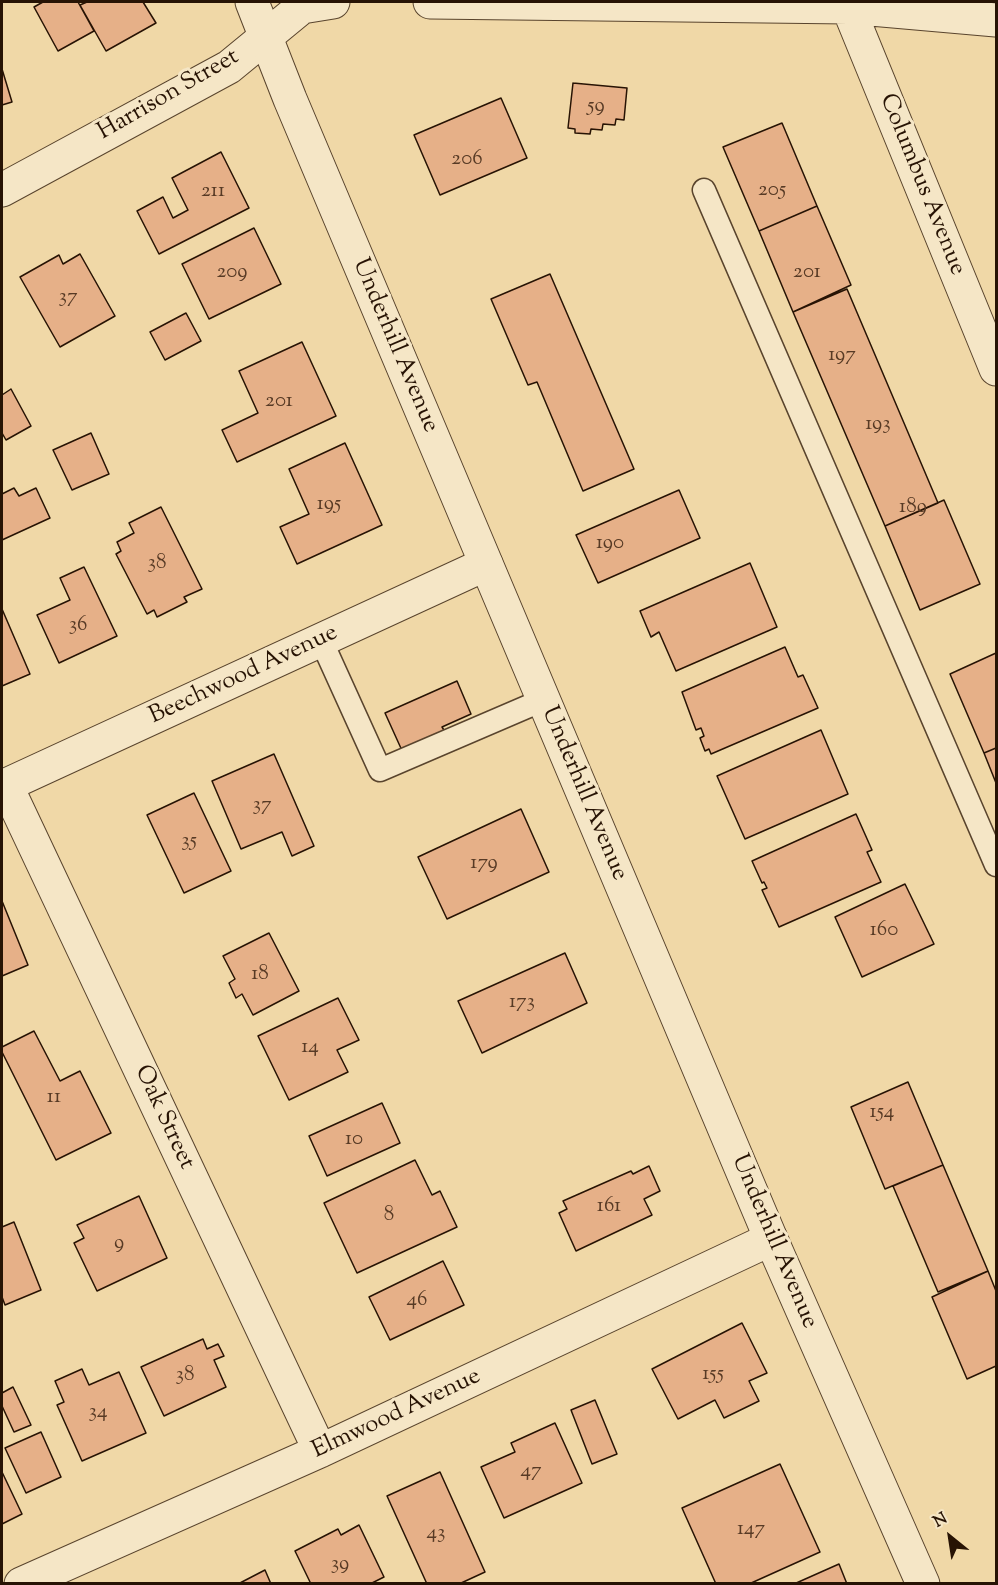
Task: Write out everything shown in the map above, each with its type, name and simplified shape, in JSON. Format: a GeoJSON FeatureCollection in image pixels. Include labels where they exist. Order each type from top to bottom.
{"type":"FeatureCollection","features":[{"type":"Feature","properties":{"kind":"street","name":"Underhill Avenue"},"geometry":{"type":"LineString","coordinates":[[252,2],[771,1239],[923,1584]]}},
{"type":"Feature","properties":{"kind":"street","name":"Harrison Street"},"geometry":{"type":"LineString","coordinates":[[2,190],[229,66],[302,7],[333,2]]}},
{"type":"Feature","properties":{"kind":"street"},"geometry":{"type":"LineString","coordinates":[[430,2],[847,4],[996,20]]}},
{"type":"Feature","properties":{"kind":"street","name":"Columbus Avenue"},"geometry":{"type":"LineString","coordinates":[[847,4],[994,358]]}},
{"type":"Feature","properties":{"kind":"street","name":"Beechwood Avenue"},"geometry":{"type":"LineString","coordinates":[[4,786],[486,564]]}},
{"type":"Feature","properties":{"kind":"street","name":"Oak Street"},"geometry":{"type":"LineString","coordinates":[[4,786],[320,1451]]}},
{"type":"Feature","properties":{"kind":"street","name":"Elmwood Avenue"},"geometry":{"type":"LineString","coordinates":[[21,1584],[320,1451],[771,1239]]}},
{"type":"Feature","properties":{"kind":"lane"},"geometry":{"type":"LineString","coordinates":[[704,190],[996,865]]}},
{"type":"Feature","properties":{"kind":"lane"},"geometry":{"type":"LineString","coordinates":[[321,640],[380,770],[543,700]]}},
{"type":"Feature","properties":{"kind":"building"},"geometry":{"type":"Polygon","coordinates":[[[43,2],[78,2],[94,31],[58,51],[34,7],[43,2]]]}},
{"type":"Feature","properties":{"kind":"building"},"geometry":{"type":"Polygon","coordinates":[[[87,2],[143,2],[156,23],[106,51],[80,5],[87,2]]]}},
{"type":"Feature","properties":{"kind":"building"},"geometry":{"type":"Polygon","coordinates":[[[2,69],[12,102],[2,105],[2,69]]]}},
{"type":"Feature","properties":{"kind":"building"},"geometry":{"type":"Polygon","coordinates":[[[573,83],[627,88],[624,120],[616,119],[615,125],[603,124],[602,130],[591,129],[590,134],[575,133],[575,129],[568,128],[573,83]]]}},
{"type":"Feature","properties":{"kind":"building"},"geometry":{"type":"Polygon","coordinates":[[[501,98],[527,158],[440,195],[414,135],[501,98]]]}},
{"type":"Feature","properties":{"kind":"building"},"geometry":{"type":"Polygon","coordinates":[[[782,123],[817,206],[759,231],[723,147],[782,123]]]}},
{"type":"Feature","properties":{"kind":"building"},"geometry":{"type":"Polygon","coordinates":[[[221,152],[249,208],[159,254],[137,211],[163,197],[173,218],[188,210],[172,178],[221,152]]]}},
{"type":"Feature","properties":{"kind":"building"},"geometry":{"type":"Polygon","coordinates":[[[817,206],[851,285],[793,312],[759,231],[817,206]]]}},
{"type":"Feature","properties":{"kind":"building"},"geometry":{"type":"Polygon","coordinates":[[[254,228],[281,284],[209,319],[182,264],[254,228]]]}},
{"type":"Feature","properties":{"kind":"building"},"geometry":{"type":"Polygon","coordinates":[[[80,254],[115,316],[60,347],[20,277],[59,255],[63,264],[80,254]]]}},
{"type":"Feature","properties":{"kind":"building"},"geometry":{"type":"Polygon","coordinates":[[[550,274],[634,469],[583,491],[537,382],[528,385],[491,299],[550,274]]]}},
{"type":"Feature","properties":{"kind":"building"},"geometry":{"type":"Polygon","coordinates":[[[847,289],[938,503],[885,526],[793,312],[847,289]]]}},
{"type":"Feature","properties":{"kind":"building"},"geometry":{"type":"Polygon","coordinates":[[[186,313],[201,341],[165,360],[150,332],[186,313]]]}},
{"type":"Feature","properties":{"kind":"building"},"geometry":{"type":"Polygon","coordinates":[[[302,342],[336,416],[237,462],[222,430],[258,413],[239,371],[302,342]]]}},
{"type":"Feature","properties":{"kind":"building"},"geometry":{"type":"Polygon","coordinates":[[[11,389],[31,426],[6,440],[2,433],[2,395],[11,389]]]}},
{"type":"Feature","properties":{"kind":"building"},"geometry":{"type":"Polygon","coordinates":[[[91,433],[109,474],[72,490],[53,450],[91,433]]]}},
{"type":"Feature","properties":{"kind":"building"},"geometry":{"type":"Polygon","coordinates":[[[345,443],[382,525],[297,564],[280,527],[309,514],[289,469],[345,443]]]}},
{"type":"Feature","properties":{"kind":"building"},"geometry":{"type":"Polygon","coordinates":[[[14,488],[19,496],[36,488],[50,518],[2,540],[2,494],[14,488]]]}},
{"type":"Feature","properties":{"kind":"building"},"geometry":{"type":"Polygon","coordinates":[[[679,490],[700,538],[598,583],[576,535],[679,490]]]}},
{"type":"Feature","properties":{"kind":"building"},"geometry":{"type":"Polygon","coordinates":[[[944,500],[980,584],[920,610],[885,526],[944,500]]]}},
{"type":"Feature","properties":{"kind":"building"},"geometry":{"type":"Polygon","coordinates":[[[161,507],[202,589],[184,597],[187,602],[157,617],[154,610],[147,614],[116,554],[121,551],[117,542],[134,533],[129,523],[161,507]]]}},
{"type":"Feature","properties":{"kind":"building"},"geometry":{"type":"Polygon","coordinates":[[[750,563],[777,627],[676,671],[659,632],[651,637],[640,611],[750,563]]]}},
{"type":"Feature","properties":{"kind":"building"},"geometry":{"type":"Polygon","coordinates":[[[84,567],[117,636],[59,663],[37,615],[70,600],[60,578],[84,567]]]}},
{"type":"Feature","properties":{"kind":"building"},"geometry":{"type":"Polygon","coordinates":[[[2,609],[30,674],[2,686],[2,609]]]}},
{"type":"Feature","properties":{"kind":"building"},"geometry":{"type":"Polygon","coordinates":[[[785,647],[798,677],[803,675],[818,708],[711,754],[709,749],[705,751],[700,738],[704,736],[701,728],[696,730],[682,692],[785,647]]]}},
{"type":"Feature","properties":{"kind":"building"},"geometry":{"type":"Polygon","coordinates":[[[996,653],[996,748],[984,753],[950,674],[996,653]]]}},
{"type":"Feature","properties":{"kind":"building"},"geometry":{"type":"Polygon","coordinates":[[[457,681],[471,714],[442,727],[447,735],[404,755],[385,713],[457,681]]]}},
{"type":"Feature","properties":{"kind":"building"},"geometry":{"type":"Polygon","coordinates":[[[821,730],[848,794],[745,839],[717,776],[821,730]]]}},
{"type":"Feature","properties":{"kind":"building"},"geometry":{"type":"Polygon","coordinates":[[[996,748],[996,783],[984,753],[996,748]]]}},
{"type":"Feature","properties":{"kind":"building"},"geometry":{"type":"Polygon","coordinates":[[[274,754],[314,846],[292,856],[282,832],[241,849],[212,781],[274,754]]]}},
{"type":"Feature","properties":{"kind":"building"},"geometry":{"type":"Polygon","coordinates":[[[194,793],[231,871],[184,893],[147,815],[194,793]]]}},
{"type":"Feature","properties":{"kind":"building"},"geometry":{"type":"Polygon","coordinates":[[[521,809],[549,872],[447,919],[418,857],[521,809]]]}},
{"type":"Feature","properties":{"kind":"building"},"geometry":{"type":"Polygon","coordinates":[[[856,814],[872,850],[867,852],[881,882],[779,927],[762,890],[767,888],[764,882],[762,883],[752,861],[856,814]]]}},
{"type":"Feature","properties":{"kind":"building"},"geometry":{"type":"Polygon","coordinates":[[[905,884],[934,944],[862,977],[835,917],[905,884]]]}},
{"type":"Feature","properties":{"kind":"building"},"geometry":{"type":"Polygon","coordinates":[[[2,901],[28,965],[2,976],[2,901]]]}},
{"type":"Feature","properties":{"kind":"building"},"geometry":{"type":"Polygon","coordinates":[[[269,933],[299,991],[253,1015],[242,994],[236,998],[229,983],[235,979],[223,956],[269,933]]]}},
{"type":"Feature","properties":{"kind":"building"},"geometry":{"type":"Polygon","coordinates":[[[565,953],[587,1003],[482,1053],[458,1001],[565,953]]]}},
{"type":"Feature","properties":{"kind":"building"},"geometry":{"type":"Polygon","coordinates":[[[338,998],[359,1040],[337,1050],[348,1072],[289,1100],[258,1036],[338,998]]]}},
{"type":"Feature","properties":{"kind":"building"},"geometry":{"type":"Polygon","coordinates":[[[34,1031],[60,1081],[80,1071],[111,1133],[56,1160],[2,1052],[2,1047],[34,1031]]]}},
{"type":"Feature","properties":{"kind":"building"},"geometry":{"type":"Polygon","coordinates":[[[908,1082],[943,1165],[885,1189],[851,1107],[908,1082]]]}},
{"type":"Feature","properties":{"kind":"building"},"geometry":{"type":"Polygon","coordinates":[[[382,1103],[400,1143],[327,1176],[309,1136],[382,1103]]]}},
{"type":"Feature","properties":{"kind":"building"},"geometry":{"type":"Polygon","coordinates":[[[415,1160],[432,1195],[440,1191],[457,1227],[357,1273],[324,1203],[415,1160]]]}},
{"type":"Feature","properties":{"kind":"building"},"geometry":{"type":"Polygon","coordinates":[[[943,1165],[988,1271],[938,1292],[893,1186],[943,1165]]]}},
{"type":"Feature","properties":{"kind":"building"},"geometry":{"type":"Polygon","coordinates":[[[649,1166],[660,1191],[644,1199],[652,1215],[576,1251],[559,1213],[567,1209],[563,1201],[631,1171],[633,1174],[649,1166]]]}},
{"type":"Feature","properties":{"kind":"building"},"geometry":{"type":"Polygon","coordinates":[[[139,1196],[167,1258],[97,1291],[74,1243],[84,1238],[77,1225],[139,1196]]]}},
{"type":"Feature","properties":{"kind":"building"},"geometry":{"type":"Polygon","coordinates":[[[14,1222],[41,1290],[5,1305],[2,1297],[2,1227],[14,1222]]]}},
{"type":"Feature","properties":{"kind":"building"},"geometry":{"type":"Polygon","coordinates":[[[443,1261],[464,1305],[390,1340],[369,1297],[443,1261]]]}},
{"type":"Feature","properties":{"kind":"building"},"geometry":{"type":"Polygon","coordinates":[[[988,1271],[996,1291],[996,1366],[967,1379],[932,1297],[988,1271]]]}},
{"type":"Feature","properties":{"kind":"building"},"geometry":{"type":"Polygon","coordinates":[[[742,1323],[767,1373],[749,1381],[759,1401],[724,1418],[715,1400],[678,1419],[652,1369],[742,1323]]]}},
{"type":"Feature","properties":{"kind":"building"},"geometry":{"type":"Polygon","coordinates":[[[203,1339],[207,1349],[218,1344],[224,1356],[214,1360],[226,1387],[164,1416],[141,1367],[203,1339]]]}},
{"type":"Feature","properties":{"kind":"building"},"geometry":{"type":"Polygon","coordinates":[[[82,1369],[89,1385],[119,1372],[146,1433],[82,1461],[57,1405],[64,1402],[55,1381],[82,1369]]]}},
{"type":"Feature","properties":{"kind":"building"},"geometry":{"type":"Polygon","coordinates":[[[13,1387],[31,1425],[14,1432],[2,1406],[2,1393],[13,1387]]]}},
{"type":"Feature","properties":{"kind":"building"},"geometry":{"type":"Polygon","coordinates":[[[595,1400],[617,1454],[592,1464],[571,1410],[595,1400]]]}},
{"type":"Feature","properties":{"kind":"building"},"geometry":{"type":"Polygon","coordinates":[[[555,1423],[582,1483],[504,1518],[481,1467],[515,1452],[511,1443],[555,1423]]]}},
{"type":"Feature","properties":{"kind":"building"},"geometry":{"type":"Polygon","coordinates":[[[41,1432],[61,1477],[26,1493],[5,1448],[41,1432]]]}},
{"type":"Feature","properties":{"kind":"building"},"geometry":{"type":"Polygon","coordinates":[[[780,1464],[820,1552],[749,1584],[716,1584],[682,1508],[780,1464]]]}},
{"type":"Feature","properties":{"kind":"building"},"geometry":{"type":"Polygon","coordinates":[[[2,1472],[22,1514],[2,1524],[2,1472]]]}},
{"type":"Feature","properties":{"kind":"building"},"geometry":{"type":"Polygon","coordinates":[[[440,1472],[485,1572],[459,1584],[427,1584],[387,1496],[440,1472]]]}},
{"type":"Feature","properties":{"kind":"building"},"geometry":{"type":"Polygon","coordinates":[[[359,1525],[384,1577],[370,1584],[311,1584],[295,1551],[338,1529],[341,1535],[359,1525]]]}},
{"type":"Feature","properties":{"kind":"building"},"geometry":{"type":"Polygon","coordinates":[[[839,1564],[847,1584],[794,1584],[839,1564]]]}},
{"type":"Feature","properties":{"kind":"building"},"geometry":{"type":"Polygon","coordinates":[[[265,1570],[271,1584],[238,1584],[265,1570]]]}}]}
